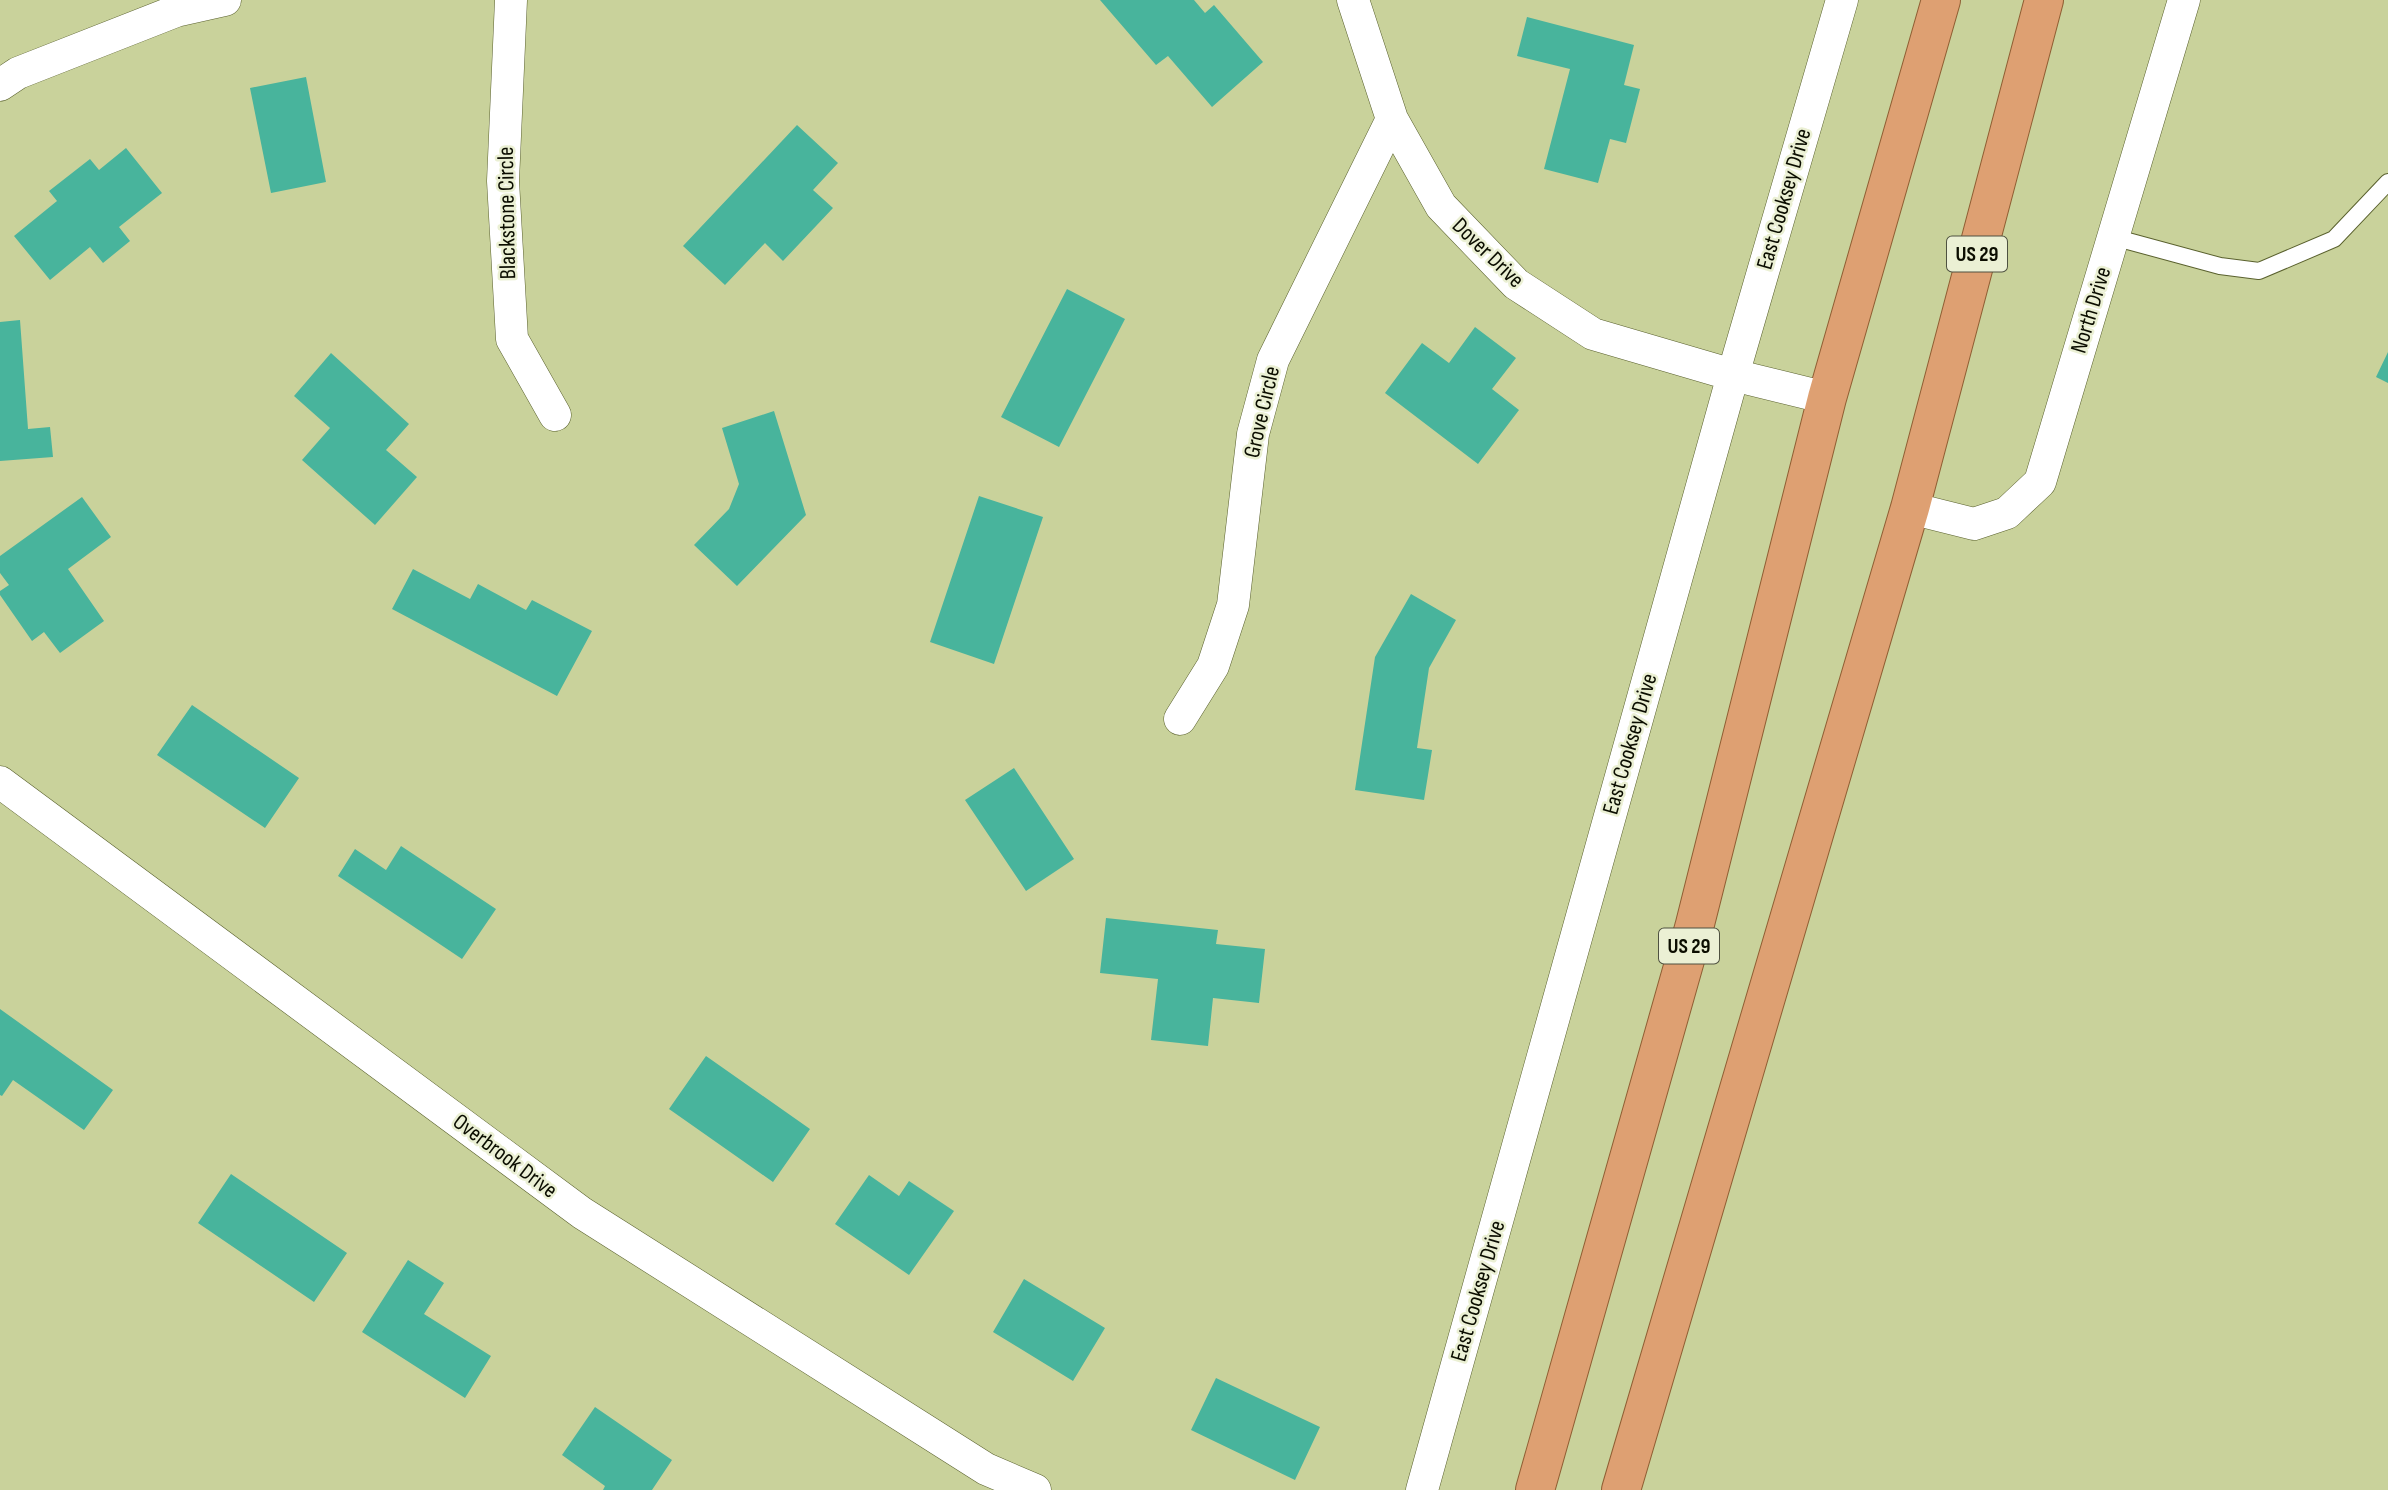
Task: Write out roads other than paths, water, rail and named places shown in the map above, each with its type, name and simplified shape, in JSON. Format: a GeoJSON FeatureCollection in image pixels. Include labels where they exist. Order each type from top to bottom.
{"type":"FeatureCollection","features":[{"type":"Feature","properties":{"kind":"highway","name":"US 29"},"geometry":{"type":"LineString","coordinates":[[1535,1490],[1694,929],[1827,398],[1941,0]]}},
{"type":"Feature","properties":{"kind":"highway","name":"US 29"},"geometry":{"type":"LineString","coordinates":[[1621,1490],[1910,508],[2044,0]]}},
{"type":"Feature","properties":{"kind":"street"},"geometry":{"type":"LineString","coordinates":[[0,85],[18,72],[176,11],[225,0]]}},
{"type":"Feature","properties":{"kind":"street","name":"Blackstone Circle"},"geometry":{"type":"LineString","coordinates":[[511,0],[503,181],[512,339],[555,415]]}},
{"type":"Feature","properties":{"kind":"street","name":"Dover Drive"},"geometry":{"type":"LineString","coordinates":[[1353,0],[1392,119],[1441,206],[1516,284],[1593,334],[1732,375],[1827,398]]}},
{"type":"Feature","properties":{"kind":"street","name":"East Cooksey Drive"},"geometry":{"type":"LineString","coordinates":[[1422,1490],[1732,375],[1842,0]]}},
{"type":"Feature","properties":{"kind":"street","name":"North Drive"},"geometry":{"type":"LineString","coordinates":[[1910,508],[1974,524],[2007,513],[2039,482],[2184,0]]}},
{"type":"Feature","properties":{"kind":"street","name":"Grove Circle"},"geometry":{"type":"LineString","coordinates":[[1180,719],[1213,666],[1233,605],[1253,434],[1273,360],[1392,119]]}},
{"type":"Feature","properties":{"kind":"street","name":"Overbrook Drive"},"geometry":{"type":"LineString","coordinates":[[0,782],[582,1213],[986,1469],[1035,1490]]}},
{"type":"Feature","properties":{"kind":"lane"},"geometry":{"type":"LineString","coordinates":[[2113,237],[2220,266],[2259,271],[2334,240],[2388,182]]}}]}
